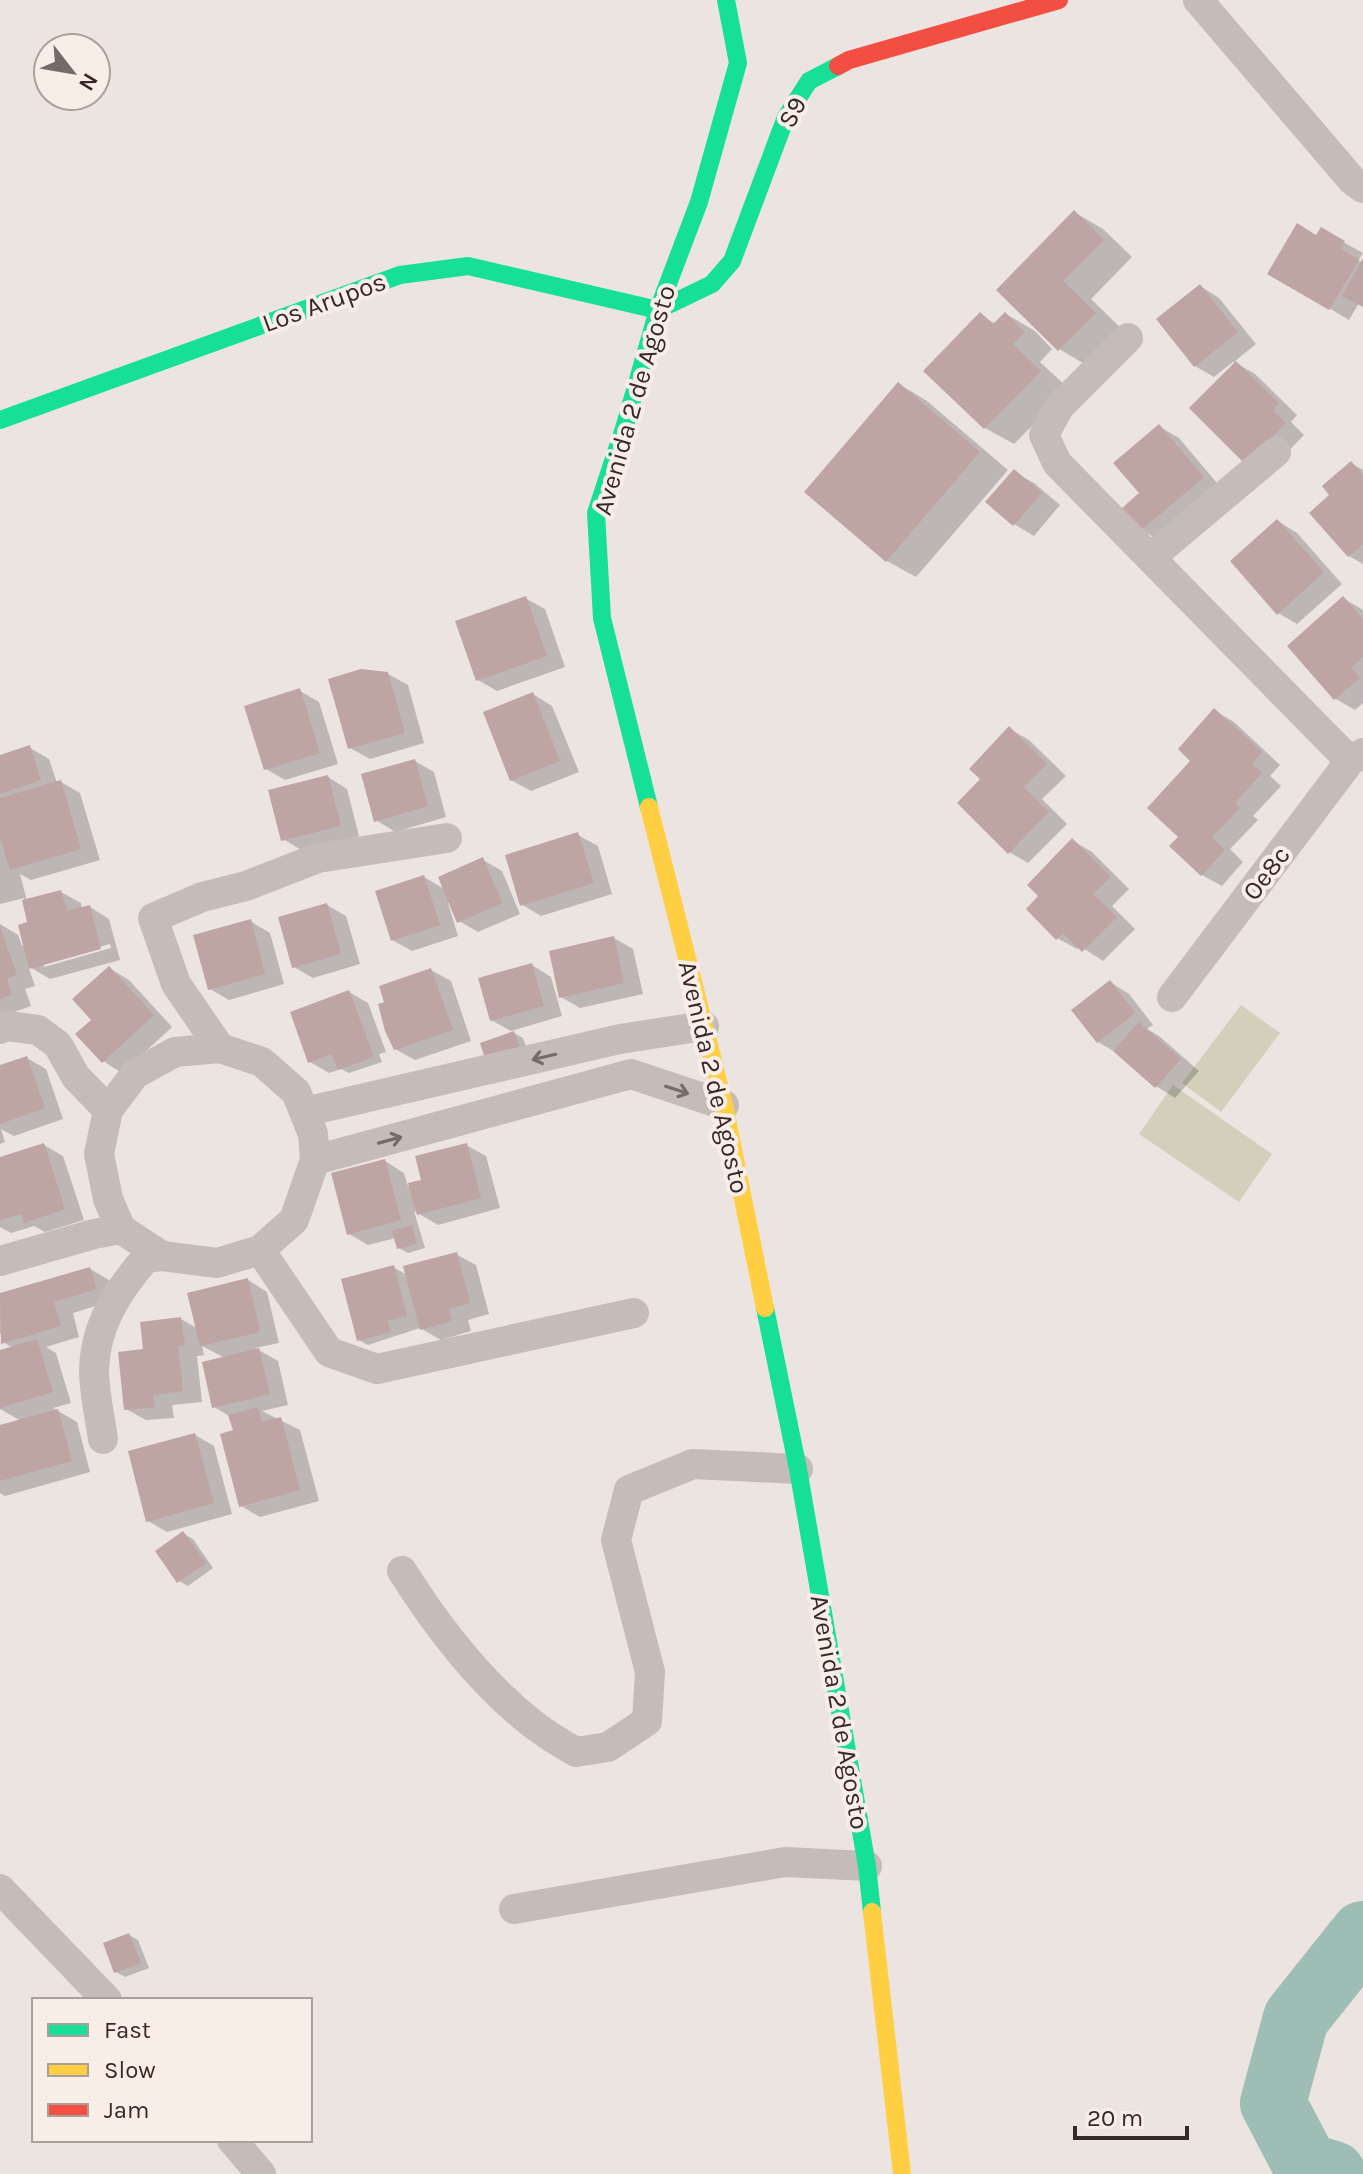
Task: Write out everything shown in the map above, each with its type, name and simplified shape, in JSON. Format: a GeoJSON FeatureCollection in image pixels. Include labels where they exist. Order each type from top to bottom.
{"type":"FeatureCollection","features":[{"type":"Feature","properties":{"kind":"main road","name":"Avenida 2 de Agosto"},"geometry":{"type":"LineString","coordinates":[[726,0],[738,63],[699,202],[658,310],[596,513],[602,618],[724,1105],[798,1469],[867,1866],[902,2174]]}},
{"type":"Feature","properties":{"kind":"main road","name":"S9"},"geometry":{"type":"LineString","coordinates":[[658,310],[712,284],[732,261],[786,117],[809,81],[849,60],[1059,0]]}},
{"type":"Feature","properties":{"kind":"main road","name":"Los Arupos"},"geometry":{"type":"LineString","coordinates":[[0,420],[400,275],[468,266],[658,310]]}},
{"type":"Feature","properties":{"kind":"street"},"geometry":{"type":"LineString","coordinates":[[1198,0],[1352,180],[1363,188]]}},
{"type":"Feature","properties":{"kind":"street"},"geometry":{"type":"LineString","coordinates":[[1128,338],[1059,407],[1044,435],[1057,463],[1357,757]]}},
{"type":"Feature","properties":{"kind":"street"},"geometry":{"type":"LineString","coordinates":[[1151,557],[1276,452]]}},
{"type":"Feature","properties":{"kind":"street","name":"Oe8c"},"geometry":{"type":"LineString","coordinates":[[1172,997],[1357,757]]}},
{"type":"Feature","properties":{"kind":"street"},"geometry":{"type":"LineString","coordinates":[[220,1048],[176,984],[153,918],[202,897],[246,886],[318,858],[447,838]]}},
{"type":"Feature","properties":{"kind":"street"},"geometry":{"type":"LineString","coordinates":[[0,1029],[7,1026],[38,1030],[58,1045],[76,1077],[108,1110]]}},
{"type":"Feature","properties":{"kind":"street"},"geometry":{"type":"LineString","coordinates":[[304,1112],[620,1039],[704,1026]]}},
{"type":"Feature","properties":{"kind":"street"},"geometry":{"type":"LineString","coordinates":[[103,1439],[94,1370],[101,1328],[120,1288],[146,1258],[162,1256],[217,1263],[260,1250],[294,1220],[315,1160],[313,1134],[296,1092],[262,1062],[220,1048],[175,1052],[135,1074],[108,1110],[99,1154],[108,1199],[121,1229],[162,1256]]}},
{"type":"Feature","properties":{"kind":"street"},"geometry":{"type":"LineString","coordinates":[[315,1160],[631,1074],[724,1105]]}},
{"type":"Feature","properties":{"kind":"street"},"geometry":{"type":"LineString","coordinates":[[0,1261],[121,1229]]}},
{"type":"Feature","properties":{"kind":"street"},"geometry":{"type":"LineString","coordinates":[[260,1250],[329,1352],[377,1369],[634,1313]]}},
{"type":"Feature","properties":{"kind":"street"},"geometry":{"type":"LineString","coordinates":[[402,1571],[444,1633],[534,1725],[576,1752],[608,1747],[647,1721],[650,1672],[616,1540],[629,1490],[693,1464],[798,1469]]}},
{"type":"Feature","properties":{"kind":"street"},"geometry":{"type":"LineString","coordinates":[[514,1909],[785,1862],[867,1866]]}},
{"type":"Feature","properties":{"kind":"street"},"geometry":{"type":"LineString","coordinates":[[0,1889],[105,1998]]}},
{"type":"Feature","properties":{"kind":"street"},"geometry":{"type":"LineString","coordinates":[[234,2142],[261,2174]]}},
{"type":"Feature","properties":{"kind":"shaded area"},"geometry":{"type":"Polygon","coordinates":[[[1241,1005],[1280,1033],[1221,1112],[1182,1083],[1241,1005]]]}},
{"type":"Feature","properties":{"kind":"shaded area"},"geometry":{"type":"Polygon","coordinates":[[[1173,1085],[1272,1154],[1239,1202],[1139,1134],[1173,1085]]]}},
{"type":"Feature","properties":{"kind":"building"},"geometry":{"type":"Polygon","coordinates":[[[1074,210],[1104,240],[1063,281],[1096,313],[1058,351],[996,290],[1074,210]]]}},
{"type":"Feature","properties":{"kind":"building"},"geometry":{"type":"Polygon","coordinates":[[[1297,223],[1316,235],[1321,227],[1345,241],[1340,248],[1359,260],[1329,310],[1267,274],[1297,223]]]}},
{"type":"Feature","properties":{"kind":"building"},"geometry":{"type":"Polygon","coordinates":[[[1363,258],[1363,307],[1342,296],[1363,258]]]}},
{"type":"Feature","properties":{"kind":"building"},"geometry":{"type":"Polygon","coordinates":[[[1200,284],[1238,332],[1194,367],[1156,319],[1200,284]]]}},
{"type":"Feature","properties":{"kind":"building"},"geometry":{"type":"Polygon","coordinates":[[[980,312],[993,324],[1005,312],[1025,332],[1013,344],[1041,371],[984,429],[923,371],[980,312]]]}},
{"type":"Feature","properties":{"kind":"building"},"geometry":{"type":"Polygon","coordinates":[[[1236,361],[1279,403],[1273,410],[1286,423],[1245,464],[1189,408],[1236,361]]]}},
{"type":"Feature","properties":{"kind":"building"},"geometry":{"type":"Polygon","coordinates":[[[898,382],[980,452],[886,562],[804,492],[898,382]]]}},
{"type":"Feature","properties":{"kind":"building"},"geometry":{"type":"Polygon","coordinates":[[[1159,424],[1204,477],[1140,531],[1121,509],[1139,493],[1113,463],[1159,424]]]}},
{"type":"Feature","properties":{"kind":"building"},"geometry":{"type":"Polygon","coordinates":[[[1351,461],[1363,475],[1363,544],[1348,557],[1309,513],[1329,495],[1322,486],[1351,461]]]}},
{"type":"Feature","properties":{"kind":"building"},"geometry":{"type":"Polygon","coordinates":[[[1014,469],[1042,493],[1013,526],[985,502],[1014,469]]]}},
{"type":"Feature","properties":{"kind":"building"},"geometry":{"type":"Polygon","coordinates":[[[1277,519],[1324,572],[1277,615],[1230,561],[1277,519]]]}},
{"type":"Feature","properties":{"kind":"building"},"geometry":{"type":"Polygon","coordinates":[[[526,596],[547,656],[476,681],[455,621],[526,596]]]}},
{"type":"Feature","properties":{"kind":"building"},"geometry":{"type":"Polygon","coordinates":[[[1343,596],[1363,619],[1363,657],[1351,668],[1360,678],[1334,700],[1287,646],[1343,596]]]}},
{"type":"Feature","properties":{"kind":"building"},"geometry":{"type":"Polygon","coordinates":[[[361,669],[388,672],[405,733],[348,749],[328,679],[361,669]]]}},
{"type":"Feature","properties":{"kind":"building"},"geometry":{"type":"Polygon","coordinates":[[[300,688],[320,753],[264,770],[244,706],[300,688]]]}},
{"type":"Feature","properties":{"kind":"building"},"geometry":{"type":"Polygon","coordinates":[[[533,692],[560,761],[510,781],[483,712],[533,692]]]}},
{"type":"Feature","properties":{"kind":"building"},"geometry":{"type":"Polygon","coordinates":[[[1214,708],[1262,752],[1252,764],[1262,773],[1235,803],[1240,808],[1212,837],[1225,850],[1201,876],[1169,846],[1178,837],[1147,808],[1190,761],[1178,749],[1214,708]]]}},
{"type":"Feature","properties":{"kind":"building"},"geometry":{"type":"Polygon","coordinates":[[[1009,726],[1047,764],[1024,787],[1049,812],[1008,854],[957,803],[980,779],[969,769],[1009,726]]]}},
{"type":"Feature","properties":{"kind":"building"},"geometry":{"type":"Polygon","coordinates":[[[30,745],[41,780],[0,794],[0,755],[30,745]]]}},
{"type":"Feature","properties":{"kind":"building"},"geometry":{"type":"Polygon","coordinates":[[[415,759],[428,806],[374,822],[361,774],[415,759]]]}},
{"type":"Feature","properties":{"kind":"building"},"geometry":{"type":"Polygon","coordinates":[[[328,775],[341,826],[281,841],[268,790],[328,775]]]}},
{"type":"Feature","properties":{"kind":"building"},"geometry":{"type":"Polygon","coordinates":[[[61,780],[81,849],[10,870],[0,837],[0,798],[61,780]]]}},
{"type":"Feature","properties":{"kind":"building"},"geometry":{"type":"Polygon","coordinates":[[[578,832],[594,883],[520,906],[505,855],[578,832]]]}},
{"type":"Feature","properties":{"kind":"building"},"geometry":{"type":"Polygon","coordinates":[[[1072,838],[1111,877],[1093,894],[1117,917],[1082,952],[1063,933],[1056,940],[1026,909],[1038,896],[1027,885],[1072,838]]]}},
{"type":"Feature","properties":{"kind":"building"},"geometry":{"type":"Polygon","coordinates":[[[483,857],[502,903],[457,923],[438,877],[483,857]]]}},
{"type":"Feature","properties":{"kind":"building"},"geometry":{"type":"Polygon","coordinates":[[[424,875],[440,925],[391,941],[375,891],[424,875]]]}},
{"type":"Feature","properties":{"kind":"building"},"geometry":{"type":"Polygon","coordinates":[[[61,890],[67,911],[90,905],[101,949],[29,969],[18,925],[27,922],[22,900],[61,890]]]}},
{"type":"Feature","properties":{"kind":"building"},"geometry":{"type":"Polygon","coordinates":[[[327,903],[341,954],[292,968],[278,917],[327,903]]]}},
{"type":"Feature","properties":{"kind":"building"},"geometry":{"type":"Polygon","coordinates":[[[251,919],[265,974],[208,990],[193,935],[251,919]]]}},
{"type":"Feature","properties":{"kind":"building"},"geometry":{"type":"Polygon","coordinates":[[[0,927],[17,975],[7,978],[12,995],[0,999],[0,927]]]}},
{"type":"Feature","properties":{"kind":"building"},"geometry":{"type":"Polygon","coordinates":[[[614,936],[624,983],[559,998],[549,951],[614,936]]]}},
{"type":"Feature","properties":{"kind":"building"},"geometry":{"type":"Polygon","coordinates":[[[532,963],[544,1006],[490,1021],[478,978],[532,963]]]}},
{"type":"Feature","properties":{"kind":"building"},"geometry":{"type":"Polygon","coordinates":[[[109,966],[154,1015],[102,1063],[75,1034],[91,1020],[72,999],[109,966]]]}},
{"type":"Feature","properties":{"kind":"building"},"geometry":{"type":"Polygon","coordinates":[[[431,968],[453,1030],[394,1050],[378,1004],[384,1002],[379,986],[431,968]]]}},
{"type":"Feature","properties":{"kind":"building"},"geometry":{"type":"Polygon","coordinates":[[[1110,980],[1135,1013],[1097,1043],[1071,1010],[1110,980]]]}},
{"type":"Feature","properties":{"kind":"building"},"geometry":{"type":"Polygon","coordinates":[[[349,990],[374,1057],[338,1070],[332,1054],[308,1063],[290,1012],[349,990]]]}},
{"type":"Feature","properties":{"kind":"building"},"geometry":{"type":"Polygon","coordinates":[[[1139,1022],[1181,1059],[1155,1088],[1113,1051],[1139,1022]]]}},
{"type":"Feature","properties":{"kind":"building"},"geometry":{"type":"Polygon","coordinates":[[[514,1031],[522,1053],[487,1065],[480,1043],[514,1031]]]}},
{"type":"Feature","properties":{"kind":"building"},"geometry":{"type":"Polygon","coordinates":[[[27,1056],[45,1108],[0,1124],[0,1065],[27,1056]]]}},
{"type":"Feature","properties":{"kind":"building"},"geometry":{"type":"Polygon","coordinates":[[[44,1143],[65,1209],[24,1223],[21,1214],[0,1220],[0,1157],[44,1143]]]}},
{"type":"Feature","properties":{"kind":"building"},"geometry":{"type":"Polygon","coordinates":[[[467,1143],[481,1198],[417,1215],[408,1183],[421,1180],[415,1156],[467,1143]]]}},
{"type":"Feature","properties":{"kind":"building"},"geometry":{"type":"Polygon","coordinates":[[[385,1159],[401,1220],[347,1235],[331,1173],[385,1159]]]}},
{"type":"Feature","properties":{"kind":"building"},"geometry":{"type":"Polygon","coordinates":[[[412,1225],[417,1244],[397,1249],[392,1231],[412,1225]]]}},
{"type":"Feature","properties":{"kind":"building"},"geometry":{"type":"Polygon","coordinates":[[[457,1252],[470,1303],[449,1309],[452,1321],[420,1330],[403,1266],[457,1252]]]}},
{"type":"Feature","properties":{"kind":"building"},"geometry":{"type":"Polygon","coordinates":[[[394,1265],[407,1316],[387,1321],[391,1332],[357,1341],[341,1279],[394,1265]]]}},
{"type":"Feature","properties":{"kind":"building"},"geometry":{"type":"Polygon","coordinates":[[[90,1267],[97,1289],[54,1302],[61,1326],[1,1344],[0,1293],[90,1267]]]}},
{"type":"Feature","properties":{"kind":"building"},"geometry":{"type":"Polygon","coordinates":[[[248,1278],[260,1332],[200,1346],[187,1293],[248,1278]]]}},
{"type":"Feature","properties":{"kind":"building"},"geometry":{"type":"Polygon","coordinates":[[[181,1317],[185,1345],[178,1346],[183,1391],[153,1395],[155,1407],[124,1410],[118,1352],[143,1349],[140,1322],[181,1317]]]}},
{"type":"Feature","properties":{"kind":"building"},"geometry":{"type":"Polygon","coordinates":[[[37,1339],[53,1392],[0,1408],[0,1350],[37,1339]]]}},
{"type":"Feature","properties":{"kind":"building"},"geometry":{"type":"Polygon","coordinates":[[[259,1348],[270,1394],[212,1408],[202,1362],[259,1348]]]}},
{"type":"Feature","properties":{"kind":"building"},"geometry":{"type":"Polygon","coordinates":[[[258,1407],[262,1422],[281,1417],[300,1490],[239,1507],[220,1434],[233,1430],[228,1415],[258,1407]]]}},
{"type":"Feature","properties":{"kind":"building"},"geometry":{"type":"Polygon","coordinates":[[[58,1409],[72,1461],[0,1481],[0,1425],[58,1409]]]}},
{"type":"Feature","properties":{"kind":"building"},"geometry":{"type":"Polygon","coordinates":[[[195,1433],[214,1503],[146,1522],[128,1451],[195,1433]]]}},
{"type":"Feature","properties":{"kind":"building"},"geometry":{"type":"Polygon","coordinates":[[[183,1531],[206,1563],[177,1583],[155,1551],[183,1531]]]}},
{"type":"Feature","properties":{"kind":"building"},"geometry":{"type":"Polygon","coordinates":[[[129,1933],[141,1963],[114,1973],[103,1943],[129,1933]]]}},
{"type":"Feature","properties":{"kind":"waterway"},"geometry":{"type":"LineString","coordinates":[[1333,2174],[1306,2166],[1273,2103],[1296,2018],[1363,1934]]}},
{"type":"Feature","properties":{"kind":"traffic: fast"},"geometry":{"type":"LineString","coordinates":[[649,807],[602,618],[596,513],[658,310],[699,202],[738,63],[726,0]]}},
{"type":"Feature","properties":{"kind":"traffic: fast"},"geometry":{"type":"LineString","coordinates":[[0,420],[400,275],[468,266],[658,310],[712,284],[732,261],[786,117],[809,81],[838,66]]}},
{"type":"Feature","properties":{"kind":"traffic: fast"},"geometry":{"type":"LineString","coordinates":[[765,1308],[798,1469],[867,1866],[872,1912]]}},
{"type":"Feature","properties":{"kind":"traffic: slow"},"geometry":{"type":"LineString","coordinates":[[649,807],[724,1105],[765,1308]]}},
{"type":"Feature","properties":{"kind":"traffic: slow"},"geometry":{"type":"LineString","coordinates":[[872,1912],[902,2174]]}},
{"type":"Feature","properties":{"kind":"traffic: jam"},"geometry":{"type":"LineString","coordinates":[[838,66],[849,60],[1059,0]]}}]}
